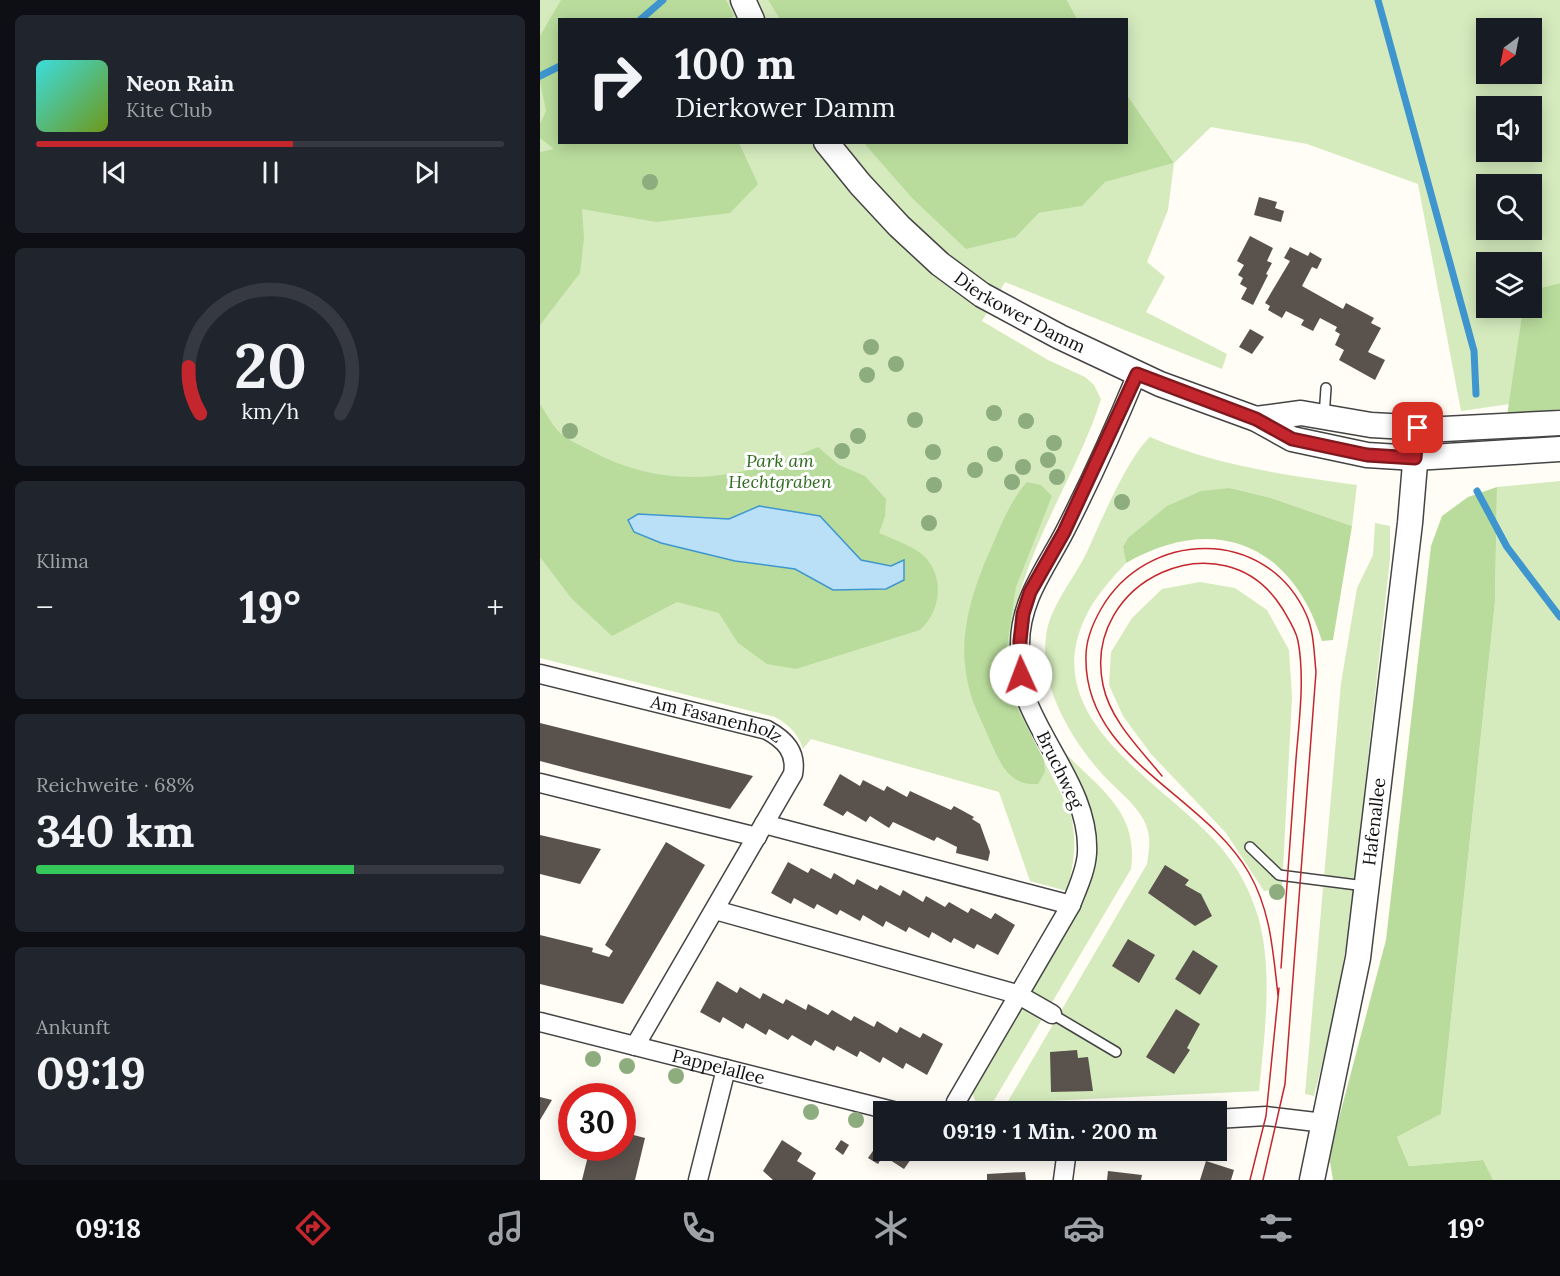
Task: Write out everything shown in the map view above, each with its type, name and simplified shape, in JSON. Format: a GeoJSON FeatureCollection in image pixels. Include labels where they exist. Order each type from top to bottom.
{"type":"FeatureCollection","features":[{"type":"Feature","properties":{"kind":"street"},"geometry":{"type":"LineString","coordinates":[[743,0],[751,18]]}},
{"type":"Feature","properties":{"kind":"street","name":"Dierkower Damm"},"geometry":{"type":"LineString","coordinates":[[828,144],[860,184],[899,226],[982,295],[1060,337],[1137,374],[1256,419],[1292,439],[1367,455],[1415,458],[1560,449]]}},
{"type":"Feature","properties":{"kind":"street","name":"Bruchweg"},"geometry":{"type":"LineString","coordinates":[[957,1101],[1071,905],[1087,854],[1085,825],[1075,796],[1025,696],[1021,675],[1020,641],[1023,614],[1030,592],[1064,532],[1137,374]]}},
{"type":"Feature","properties":{"kind":"street","name":"Dierkower Damm"},"geometry":{"type":"LineString","coordinates":[[1256,419],[1301,413],[1371,425],[1418,428],[1560,423]]}},
{"type":"Feature","properties":{"kind":"street"},"geometry":{"type":"LineString","coordinates":[[1415,458],[1418,428]]}},
{"type":"Feature","properties":{"kind":"street","name":"Hafenallee"},"geometry":{"type":"LineString","coordinates":[[1312,1180],[1358,958],[1415,458]]}},
{"type":"Feature","properties":{"kind":"street","name":"Am Fasanenholz"},"geometry":{"type":"LineString","coordinates":[[540,674],[766,730],[779,737],[791,750],[795,762],[794,774],[635,1046]]}},
{"type":"Feature","properties":{"kind":"street"},"geometry":{"type":"LineString","coordinates":[[540,783],[760,830],[1071,905]]}},
{"type":"Feature","properties":{"kind":"street"},"geometry":{"type":"LineString","coordinates":[[714,910],[1017,994],[1052,1014]]}},
{"type":"Feature","properties":{"kind":"street","name":"Pappelallee"},"geometry":{"type":"LineString","coordinates":[[540,1022],[873,1106]]}},
{"type":"Feature","properties":{"kind":"street"},"geometry":{"type":"LineString","coordinates":[[701,1179],[726,1069]]}},
{"type":"Feature","properties":{"kind":"street"},"geometry":{"type":"LineString","coordinates":[[1227,1118],[1266,1116],[1324,1123]]}},
{"type":"Feature","properties":{"kind":"street"},"geometry":{"type":"LineString","coordinates":[[1063,1180],[1066,1161]]}},
{"type":"Feature","properties":{"kind":"lane"},"geometry":{"type":"LineString","coordinates":[[1324,417],[1326,387]]}},
{"type":"Feature","properties":{"kind":"lane"},"geometry":{"type":"LineString","coordinates":[[1250,847],[1279,875],[1367,887]]}},
{"type":"Feature","properties":{"kind":"lane"},"geometry":{"type":"LineString","coordinates":[[1052,1014],[1116,1052]]}},
{"type":"Feature","properties":{"kind":"green space","name":"Park am Hechtgraben"},"geometry":{"type":"Polygon","coordinates":[[[540,0],[776,0],[785,18],[558,18],[558,144],[871,144],[1016,237],[1039,213],[1081,206],[1104,182],[1174,163],[1168,210],[1147,262],[1165,277],[1146,312],[1227,354],[1222,369],[1005,282],[982,321],[1048,360],[1085,377],[1094,385],[1101,399],[1023,583],[1014,620],[1010,658],[1021,711],[1071,815],[1074,853],[1067,891],[1030,881],[999,792],[811,739],[803,749],[792,730],[775,717],[540,658],[540,0]]]}},
{"type":"Feature","properties":{"kind":"green space"},"geometry":{"type":"Polygon","coordinates":[[[561,0],[726,0],[734,16],[731,18],[558,18],[558,144],[739,144],[758,184],[730,213],[656,222],[582,209],[584,238],[580,273],[540,325],[540,152],[554,149],[540,138],[540,124],[546,111],[540,81],[540,36],[561,0]]]}},
{"type":"Feature","properties":{"kind":"green space"},"geometry":{"type":"Polygon","coordinates":[[[768,0],[1067,0],[1076,18],[779,18],[768,0]]]}},
{"type":"Feature","properties":{"kind":"green space"},"geometry":{"type":"Polygon","coordinates":[[[1067,0],[1560,0],[1560,283],[1542,288],[1542,252],[1476,252],[1476,318],[1522,318],[1510,404],[1461,411],[1418,184],[1307,144],[1211,127],[1174,163],[1128,96],[1128,18],[1076,18],[1067,0]]]}},
{"type":"Feature","properties":{"kind":"green space"},"geometry":{"type":"Polygon","coordinates":[[[1128,96],[1174,163],[1105,182],[1082,206],[1039,213],[1016,237],[966,249],[912,198],[865,144],[1128,144],[1128,96]]]}},
{"type":"Feature","properties":{"kind":"green space"},"geometry":{"type":"Polygon","coordinates":[[[1560,283],[1560,409],[1507,416],[1522,318],[1542,318],[1542,288],[1560,283]]]}},
{"type":"Feature","properties":{"kind":"green space"},"geometry":{"type":"Polygon","coordinates":[[[540,404],[558,431],[570,440],[621,465],[650,473],[706,476],[734,473],[762,467],[818,447],[839,465],[865,476],[886,499],[885,516],[879,533],[916,550],[932,567],[936,576],[938,596],[932,614],[920,630],[796,669],[767,664],[738,643],[719,613],[677,602],[612,636],[572,599],[540,557],[540,404]]]}},
{"type":"Feature","properties":{"kind":"green space"},"geometry":{"type":"Polygon","coordinates":[[[1150,437],[1226,462],[1278,473],[1357,485],[1352,526],[1271,498],[1230,488],[1123,547],[1126,563],[1093,603],[1085,618],[1075,654],[1078,687],[1091,718],[1112,746],[1217,843],[1236,868],[1251,897],[1259,919],[1266,967],[1266,1018],[1259,1091],[1008,1101],[1147,864],[1149,837],[1143,819],[1080,747],[1060,712],[1053,694],[1045,656],[1048,626],[1057,604],[1082,562],[1124,475],[1150,437]]]}},
{"type":"Feature","properties":{"kind":"green space"},"geometry":{"type":"Polygon","coordinates":[[[1560,481],[1560,1180],[1493,1180],[1482,1160],[1409,1166],[1397,1137],[1441,1114],[1495,602],[1497,487],[1560,481]]]}},
{"type":"Feature","properties":{"kind":"green space"},"geometry":{"type":"Polygon","coordinates":[[[1027,482],[1041,485],[1052,496],[1016,587],[1005,659],[1016,706],[1044,760],[1045,772],[1038,784],[1028,784],[1013,778],[999,759],[971,695],[965,669],[964,651],[968,615],[978,580],[1007,512],[1027,482]]]}},
{"type":"Feature","properties":{"kind":"green space"},"geometry":{"type":"Polygon","coordinates":[[[1497,487],[1495,602],[1441,1114],[1397,1137],[1409,1166],[1483,1160],[1493,1180],[1333,1180],[1329,1156],[1386,940],[1431,546],[1442,516],[1468,497],[1497,487]]]}},
{"type":"Feature","properties":{"kind":"green space"},"geometry":{"type":"Polygon","coordinates":[[[1230,488],[1271,498],[1352,526],[1333,640],[1322,641],[1309,608],[1291,581],[1270,560],[1246,546],[1219,540],[1190,540],[1159,548],[1126,563],[1123,547],[1128,538],[1167,506],[1201,491],[1230,488]]]}},
{"type":"Feature","properties":{"kind":"green space"},"geometry":{"type":"Polygon","coordinates":[[[1375,523],[1390,526],[1390,559],[1350,921],[1335,1013],[1314,1096],[1305,1094],[1341,683],[1357,588],[1373,555],[1375,523]]]}},
{"type":"Feature","properties":{"kind":"green space"},"geometry":{"type":"Polygon","coordinates":[[[1200,582],[1235,588],[1267,610],[1289,650],[1292,697],[1282,889],[1264,891],[1226,833],[1151,754],[1123,716],[1109,685],[1111,652],[1132,618],[1162,589],[1200,582]]]}},
{"type":"Feature","properties":{"kind":"green space"},"geometry":{"type":"Polygon","coordinates":[[[1064,752],[1103,790],[1123,817],[1132,849],[1131,869],[994,1101],[975,1101],[972,1092],[976,1081],[1082,902],[1090,875],[1093,848],[1092,820],[1083,788],[1064,752]]]}},
{"type":"Feature","properties":{"kind":"water"},"geometry":{"type":"Polygon","coordinates":[[[759,506],[820,516],[861,560],[891,566],[904,560],[904,580],[886,589],[833,590],[795,569],[735,561],[661,543],[634,532],[628,520],[638,514],[729,519],[759,506]]]}},
{"type":"Feature","properties":{"kind":"building"},"geometry":{"type":"Polygon","coordinates":[[[1259,197],[1277,202],[1275,208],[1284,211],[1281,222],[1254,215],[1259,197]]]}},
{"type":"Feature","properties":{"kind":"building"},"geometry":{"type":"Polygon","coordinates":[[[1250,236],[1273,248],[1267,261],[1272,263],[1266,274],[1268,275],[1253,305],[1241,299],[1247,288],[1240,284],[1243,278],[1238,275],[1244,265],[1237,261],[1250,236]]]}},
{"type":"Feature","properties":{"kind":"building"},"geometry":{"type":"Polygon","coordinates":[[[1290,247],[1308,256],[1310,252],[1322,259],[1317,269],[1312,267],[1302,286],[1343,309],[1346,303],[1374,318],[1371,323],[1381,328],[1368,352],[1385,360],[1375,380],[1339,360],[1344,350],[1335,345],[1340,334],[1335,331],[1337,327],[1320,318],[1313,331],[1301,325],[1304,320],[1286,311],[1282,318],[1268,310],[1270,306],[1265,303],[1290,261],[1284,258],[1290,247]]]}},
{"type":"Feature","properties":{"kind":"building"},"geometry":{"type":"Polygon","coordinates":[[[1250,329],[1264,337],[1252,354],[1239,347],[1250,329]]]}},
{"type":"Feature","properties":{"kind":"building"},"geometry":{"type":"Polygon","coordinates":[[[540,723],[753,776],[730,809],[540,761],[540,723]]]}},
{"type":"Feature","properties":{"kind":"building"},"geometry":{"type":"Polygon","coordinates":[[[840,774],[860,786],[863,780],[884,791],[887,786],[907,797],[910,791],[951,810],[954,806],[974,817],[972,819],[980,824],[990,852],[988,861],[956,853],[957,847],[937,837],[934,841],[893,822],[889,828],[870,816],[866,822],[847,811],[843,816],[823,805],[840,774]]]}},
{"type":"Feature","properties":{"kind":"building"},"geometry":{"type":"Polygon","coordinates":[[[540,835],[601,849],[580,884],[540,874],[540,835]]]}},
{"type":"Feature","properties":{"kind":"building"},"geometry":{"type":"Polygon","coordinates":[[[666,842],[705,865],[623,1004],[540,984],[540,935],[593,948],[592,952],[609,957],[613,951],[605,945],[666,842]]]}},
{"type":"Feature","properties":{"kind":"building"},"geometry":{"type":"Polygon","coordinates":[[[788,862],[808,873],[811,868],[831,879],[834,873],[854,885],[857,879],[877,890],[880,885],[900,896],[903,890],[923,902],[926,896],[945,907],[949,902],[968,913],[971,908],[991,919],[995,913],[1015,925],[998,955],[977,944],[974,949],[954,938],[951,943],[932,932],[929,938],[909,927],[906,932],[886,921],[883,927],[863,915],[860,921],[840,910],[837,915],[817,904],[814,909],[794,898],[791,904],[771,893],[788,862]]]}},
{"type":"Feature","properties":{"kind":"building"},"geometry":{"type":"Polygon","coordinates":[[[1165,865],[1189,880],[1185,885],[1201,894],[1212,916],[1195,926],[1148,893],[1165,865]]]}},
{"type":"Feature","properties":{"kind":"building"},"geometry":{"type":"Polygon","coordinates":[[[1128,939],[1155,955],[1139,983],[1112,966],[1128,939]]]}},
{"type":"Feature","properties":{"kind":"building"},"geometry":{"type":"Polygon","coordinates":[[[1193,950],[1218,966],[1200,995],[1175,979],[1193,950]]]}},
{"type":"Feature","properties":{"kind":"building"},"geometry":{"type":"Polygon","coordinates":[[[717,981],[737,993],[740,987],[760,999],[763,993],[783,1004],[786,999],[806,1010],[808,1004],[828,1015],[832,1010],[851,1021],[854,1016],[874,1027],[877,1021],[897,1033],[900,1027],[920,1038],[923,1033],[943,1044],[927,1075],[906,1063],[903,1069],[883,1057],[880,1063],[860,1051],[857,1057],[837,1046],[834,1051],[815,1040],[811,1046],[792,1035],[788,1040],[769,1029],[766,1035],[746,1023],[743,1029],[723,1017],[720,1023],[700,1012],[717,981]]]}},
{"type":"Feature","properties":{"kind":"building"},"geometry":{"type":"Polygon","coordinates":[[[1176,1009],[1200,1024],[1187,1048],[1190,1050],[1174,1074],[1146,1057],[1176,1009]]]}},
{"type":"Feature","properties":{"kind":"building"},"geometry":{"type":"Polygon","coordinates":[[[1077,1050],[1078,1058],[1088,1057],[1093,1091],[1051,1092],[1050,1052],[1077,1050]]]}},
{"type":"Feature","properties":{"kind":"building"},"geometry":{"type":"Polygon","coordinates":[[[540,1097],[552,1100],[540,1120],[540,1097]]]}},
{"type":"Feature","properties":{"kind":"building"},"geometry":{"type":"Polygon","coordinates":[[[636,1136],[645,1138],[635,1180],[582,1180],[587,1161],[636,1161],[636,1136]]]}},
{"type":"Feature","properties":{"kind":"building"},"geometry":{"type":"Polygon","coordinates":[[[782,1140],[802,1153],[797,1161],[816,1173],[812,1180],[773,1180],[763,1171],[782,1140]]]}},
{"type":"Feature","properties":{"kind":"building"},"geometry":{"type":"Polygon","coordinates":[[[841,1140],[849,1145],[843,1155],[835,1149],[841,1140]]]}},
{"type":"Feature","properties":{"kind":"building"},"geometry":{"type":"Polygon","coordinates":[[[873,1151],[873,1161],[868,1158],[873,1151]]]}},
{"type":"Feature","properties":{"kind":"building"},"geometry":{"type":"Polygon","coordinates":[[[892,1161],[910,1161],[904,1169],[892,1161]]]}},
{"type":"Feature","properties":{"kind":"building"},"geometry":{"type":"Polygon","coordinates":[[[1206,1161],[1234,1170],[1231,1180],[1200,1180],[1206,1161]]]}},
{"type":"Feature","properties":{"kind":"building"},"geometry":{"type":"Polygon","coordinates":[[[1108,1171],[1142,1175],[1141,1180],[1107,1180],[1108,1171]]]}},
{"type":"Feature","properties":{"kind":"building"},"geometry":{"type":"Polygon","coordinates":[[[1025,1172],[1026,1180],[987,1180],[987,1174],[1025,1172]]]}},
{"type":"Feature","properties":{"kind":"waterway"},"geometry":{"type":"LineString","coordinates":[[642,18],[663,0]]}},
{"type":"Feature","properties":{"kind":"waterway"},"geometry":{"type":"LineString","coordinates":[[1378,0],[1474,351],[1476,394]]}},
{"type":"Feature","properties":{"kind":"waterway"},"geometry":{"type":"LineString","coordinates":[[540,76],[558,67]]}},
{"type":"Feature","properties":{"kind":"waterway"},"geometry":{"type":"LineString","coordinates":[[1477,491],[1507,547],[1560,617]]}},
{"type":"Feature","properties":{"kind":"tram line"},"geometry":{"type":"LineString","coordinates":[[1263,1180],[1285,1084],[1316,672],[1313,642],[1306,614],[1288,585],[1264,565],[1236,553],[1206,548],[1176,552],[1147,564],[1121,583],[1101,609],[1090,631],[1086,650],[1090,692],[1104,722],[1124,749],[1204,820],[1229,845],[1249,873],[1267,917],[1278,995]]}},
{"type":"Feature","properties":{"kind":"tram line"},"geometry":{"type":"LineString","coordinates":[[1162,776],[1127,734],[1112,710],[1103,685],[1102,648],[1114,616],[1135,590],[1162,572],[1194,564],[1226,566],[1257,580],[1282,608],[1296,633],[1300,655],[1301,700],[1281,968]]}},
{"type":"Feature","properties":{"kind":"tram line"},"geometry":{"type":"LineString","coordinates":[[1250,1180],[1266,1116],[1279,988]]}},
{"type":"Feature","properties":{"kind":"route"},"geometry":{"type":"LineString","coordinates":[[1021,675],[1020,641],[1023,614],[1030,592],[1064,532],[1137,374],[1256,419],[1292,439],[1342,451],[1415,458],[1418,428]]}}]}
